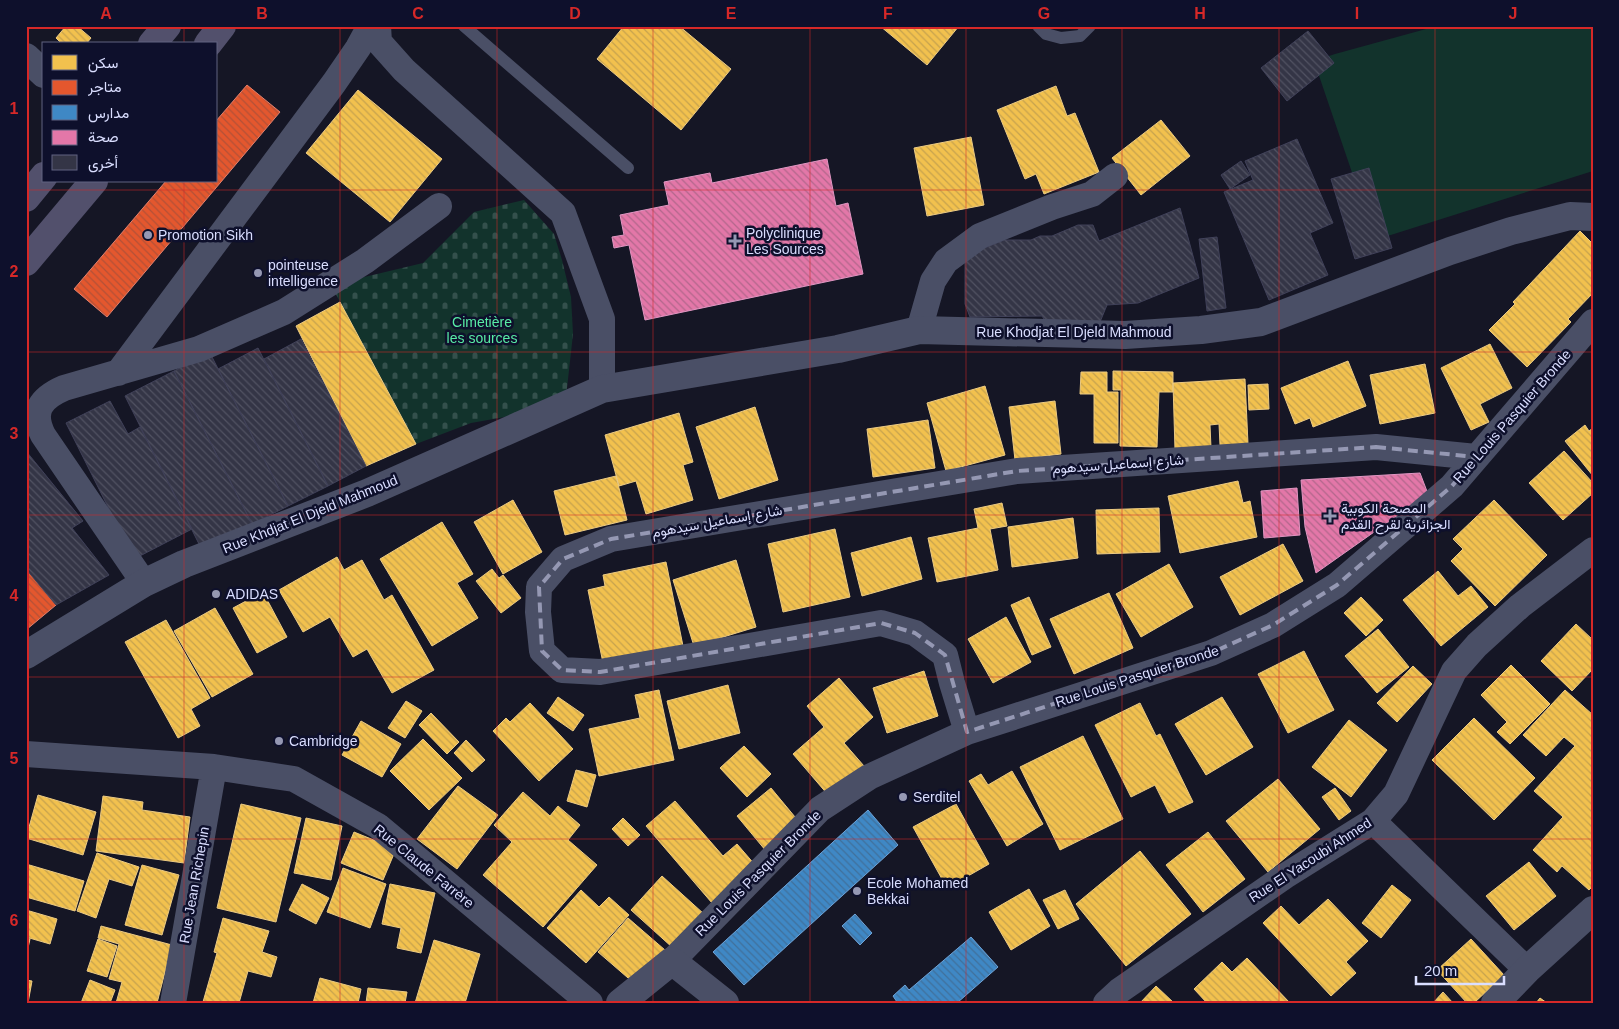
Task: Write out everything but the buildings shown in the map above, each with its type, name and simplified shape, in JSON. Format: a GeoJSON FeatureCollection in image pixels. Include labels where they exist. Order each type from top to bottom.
{"type":"FeatureCollection","features":[{"type":"Feature","properties":{"kind":"main road"},"geometry":{"type":"LineString","coordinates":[[154,42],[167,26]]}},
{"type":"Feature","properties":{"kind":"main road"},"geometry":{"type":"LineString","coordinates":[[210,42],[222,26]]}},
{"type":"Feature","properties":{"kind":"main road"},"geometry":{"type":"LineString","coordinates":[[26,198],[42,178]]}},
{"type":"Feature","properties":{"kind":"main road"},"geometry":{"type":"LineString","coordinates":[[26,262],[93,182]]}},
{"type":"Feature","properties":{"kind":"street"},"geometry":{"type":"LineString","coordinates":[[118,373],[334,83],[358,48],[370,26]]}},
{"type":"Feature","properties":{"kind":"street"},"geometry":{"type":"LineString","coordinates":[[378,26],[379,42],[404,70],[563,212],[602,319],[602,389]]}},
{"type":"Feature","properties":{"kind":"street"},"geometry":{"type":"LineString","coordinates":[[919,330],[933,281],[946,261],[980,236],[1052,207],[1092,194],[1115,176]]}},
{"type":"Feature","properties":{"kind":"street"},"geometry":{"type":"LineString","coordinates":[[144,584],[43,435],[39,427],[38,418],[39,409],[44,400],[52,393],[64,388],[199,349],[284,312],[365,261],[439,206]]}},
{"type":"Feature","properties":{"kind":"street","name":"Rue Khodjat El Djeld Mahmoud"},"geometry":{"type":"LineString","coordinates":[[602,389],[838,349],[919,330],[1125,335],[1201,330],[1260,322],[1450,251],[1511,231],[1570,216],[1593,216]]}},
{"type":"Feature","properties":{"kind":"street","name":"Rue Louis Pasquier Bronde"},"geometry":{"type":"LineString","coordinates":[[672,961],[820,809],[869,777],[967,732],[1211,653],[1273,625],[1337,585],[1452,486],[1593,322]]}},
{"type":"Feature","properties":{"kind":"street","name":"Rue Khdjat El Djeld Mahmoud"},"geometry":{"type":"LineString","coordinates":[[26,654],[144,584],[184,564],[367,493],[602,389]]}},
{"type":"Feature","properties":{"kind":"street","name":"شارع إسماعيل سيدهوم"},"geometry":{"type":"LineString","coordinates":[[967,732],[945,655],[915,633],[881,623],[600,672],[562,670],[542,651],[538,612],[539,587],[563,559],[612,539],[1017,471],[1376,447],[1476,457]]}},
{"type":"Feature","properties":{"kind":"street","name":"Rue El Yacoubi Ahmed"},"geometry":{"type":"LineString","coordinates":[[1106,1003],[1119,991],[1285,876],[1372,821],[1396,794],[1454,671],[1477,645],[1520,606],[1593,550]]}},
{"type":"Feature","properties":{"kind":"street","name":"Rue Claude Farrère"},"geometry":{"type":"LineString","coordinates":[[26,754],[214,767],[294,779],[378,826],[590,1003]]}},
{"type":"Feature","properties":{"kind":"street","name":"Rue Jean Richepin"},"geometry":{"type":"LineString","coordinates":[[173,1003],[214,767]]}},
{"type":"Feature","properties":{"kind":"street"},"geometry":{"type":"LineString","coordinates":[[1372,821],[1527,970]]}},
{"type":"Feature","properties":{"kind":"street"},"geometry":{"type":"LineString","coordinates":[[1495,1003],[1527,970],[1593,910]]}},
{"type":"Feature","properties":{"kind":"street"},"geometry":{"type":"LineString","coordinates":[[620,1003],[672,961],[725,1003]]}},
{"type":"Feature","properties":{"kind":"lane"},"geometry":{"type":"LineString","coordinates":[[464,26],[628,168]]}},
{"type":"Feature","properties":{"kind":"lane"},"geometry":{"type":"LineString","coordinates":[[1038,26],[1046,34],[1061,38],[1080,36],[1090,26]]}},
{"type":"Feature","properties":{"kind":"highlighted area"},"geometry":{"type":"Polygon","coordinates":[[[1376,447],[1476,457],[1452,486],[1337,585],[1273,625],[1211,653],[967,732],[945,655],[915,633],[881,623],[600,672],[562,670],[542,651],[539,587],[563,559],[611,539],[1017,471],[1376,447]]]}},
{"type":"Feature","properties":{"kind":"green space"},"geometry":{"type":"Polygon","coordinates":[[[1437,26],[1592,26],[1593,171],[1375,240],[1314,61],[1437,26]]]}},
{"type":"Feature","properties":{"kind":"green space","name":"Cimetière les sources"},"geometry":{"type":"Polygon","coordinates":[[[524,200],[554,234],[571,297],[573,334],[565,406],[471,423],[416,444],[331,285],[423,263],[474,212],[524,200]]]}},
{"type":"Feature","properties":{"kind":"place","name":"Promotion Sikh"},"geometry":{"type":"Point","coordinates":[148,235]}},
{"type":"Feature","properties":{"kind":"place","name":"Polyclinique Les Sources"},"geometry":{"type":"Point","coordinates":[735,241]}},
{"type":"Feature","properties":{"kind":"place","name":"pointeuse intelligence"},"geometry":{"type":"Point","coordinates":[258,273]}},
{"type":"Feature","properties":{"kind":"place","name":"المصحة الكوبية الجزائرية لقرح القدم"},"geometry":{"type":"Point","coordinates":[1330,516]}},
{"type":"Feature","properties":{"kind":"place","name":"ADIDAS"},"geometry":{"type":"Point","coordinates":[216,594]}},
{"type":"Feature","properties":{"kind":"place","name":"Cambridge"},"geometry":{"type":"Point","coordinates":[279,741]}},
{"type":"Feature","properties":{"kind":"place","name":"Serditel"},"geometry":{"type":"Point","coordinates":[903,797]}},
{"type":"Feature","properties":{"kind":"place","name":"Ecole Mohamed Bekkai"},"geometry":{"type":"Point","coordinates":[857,891]}}]}
